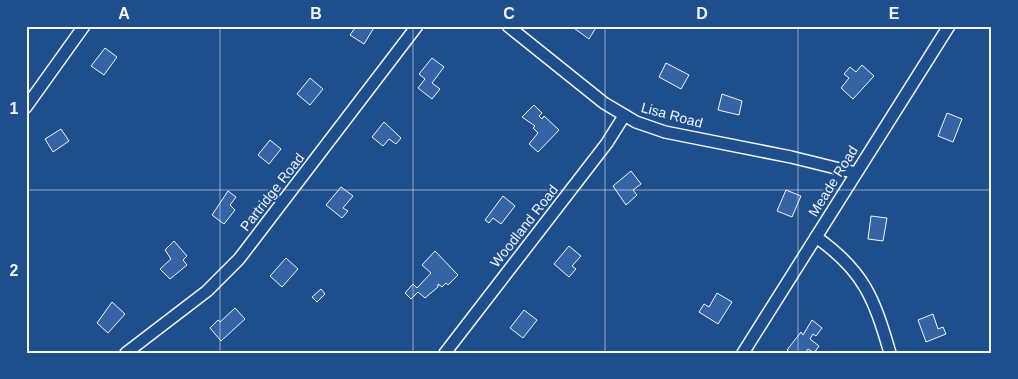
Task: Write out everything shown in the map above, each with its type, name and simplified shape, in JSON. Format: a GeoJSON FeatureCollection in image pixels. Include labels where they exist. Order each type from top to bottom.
{"type":"FeatureCollection","features":[{"type":"Feature","properties":{"kind":"street"},"geometry":{"type":"LineString","coordinates":[[26,107],[84,26]]}},
{"type":"Feature","properties":{"kind":"street","name":"Partridge Road"},"geometry":{"type":"LineString","coordinates":[[126,353],[207,291],[238,259],[418,26]]}},
{"type":"Feature","properties":{"kind":"street","name":"Lisa Road"},"geometry":{"type":"LineString","coordinates":[[508,26],[604,103],[624,116],[649,128],[791,157],[856,173]]}},
{"type":"Feature","properties":{"kind":"street","name":"Meade Road"},"geometry":{"type":"LineString","coordinates":[[743,353],[949,26]]}},
{"type":"Feature","properties":{"kind":"street","name":"Woodland Road"},"geometry":{"type":"LineString","coordinates":[[445,353],[607,142],[624,116]]}},
{"type":"Feature","properties":{"kind":"street"},"geometry":{"type":"LineString","coordinates":[[816,237],[835,250],[863,281],[876,306],[890,353]]}},
{"type":"Feature","properties":{"kind":"building"},"geometry":{"type":"Polygon","coordinates":[[[353,26],[375,26],[364,44],[350,35],[355,28],[353,26]]]}},
{"type":"Feature","properties":{"kind":"building"},"geometry":{"type":"Polygon","coordinates":[[[571,26],[597,26],[589,39],[571,26]]]}},
{"type":"Feature","properties":{"kind":"building"},"geometry":{"type":"Polygon","coordinates":[[[105,48],[117,57],[104,75],[91,66],[105,48]]]}},
{"type":"Feature","properties":{"kind":"building"},"geometry":{"type":"Polygon","coordinates":[[[432,58],[444,67],[432,83],[440,89],[432,99],[418,88],[425,79],[419,74],[432,58]]]}},
{"type":"Feature","properties":{"kind":"building"},"geometry":{"type":"Polygon","coordinates":[[[666,63],[689,75],[681,89],[659,77],[666,63]]]}},
{"type":"Feature","properties":{"kind":"building"},"geometry":{"type":"Polygon","coordinates":[[[862,65],[874,76],[853,99],[841,88],[849,78],[844,74],[850,67],[856,72],[862,65]]]}},
{"type":"Feature","properties":{"kind":"building"},"geometry":{"type":"Polygon","coordinates":[[[310,78],[323,89],[310,105],[297,94],[310,78]]]}},
{"type":"Feature","properties":{"kind":"building"},"geometry":{"type":"Polygon","coordinates":[[[722,94],[742,101],[739,115],[718,110],[722,94]]]}},
{"type":"Feature","properties":{"kind":"building"},"geometry":{"type":"Polygon","coordinates":[[[534,105],[542,113],[539,116],[542,119],[544,116],[559,130],[538,152],[529,144],[538,133],[533,128],[535,126],[522,117],[534,105]]]}},
{"type":"Feature","properties":{"kind":"building"},"geometry":{"type":"Polygon","coordinates":[[[947,113],[962,119],[953,142],[938,136],[947,113]]]}},
{"type":"Feature","properties":{"kind":"building"},"geometry":{"type":"Polygon","coordinates":[[[384,122],[401,138],[396,144],[389,139],[383,146],[372,137],[384,122]]]}},
{"type":"Feature","properties":{"kind":"building"},"geometry":{"type":"Polygon","coordinates":[[[61,129],[69,141],[53,152],[45,139],[61,129]]]}},
{"type":"Feature","properties":{"kind":"building"},"geometry":{"type":"Polygon","coordinates":[[[270,140],[281,149],[269,164],[258,155],[270,140]]]}},
{"type":"Feature","properties":{"kind":"building"},"geometry":{"type":"Polygon","coordinates":[[[631,171],[641,184],[633,190],[637,195],[626,205],[613,186],[631,171]]]}},
{"type":"Feature","properties":{"kind":"building"},"geometry":{"type":"Polygon","coordinates":[[[341,187],[353,196],[343,208],[348,211],[342,218],[326,205],[341,187]]]}},
{"type":"Feature","properties":{"kind":"building"},"geometry":{"type":"Polygon","coordinates":[[[786,190],[801,196],[792,217],[777,211],[786,190]]]}},
{"type":"Feature","properties":{"kind":"building"},"geometry":{"type":"Polygon","coordinates":[[[228,191],[236,197],[230,205],[235,210],[224,224],[212,215],[228,191]]]}},
{"type":"Feature","properties":{"kind":"building"},"geometry":{"type":"Polygon","coordinates":[[[503,196],[515,206],[501,224],[493,218],[489,223],[485,220],[503,196]]]}},
{"type":"Feature","properties":{"kind":"building"},"geometry":{"type":"Polygon","coordinates":[[[871,216],[887,218],[883,241],[868,239],[871,216]]]}},
{"type":"Feature","properties":{"kind":"building"},"geometry":{"type":"Polygon","coordinates":[[[174,241],[187,256],[183,260],[187,265],[170,279],[160,269],[171,259],[165,250],[174,241]]]}},
{"type":"Feature","properties":{"kind":"building"},"geometry":{"type":"Polygon","coordinates":[[[569,246],[581,256],[572,266],[576,269],[569,277],[554,264],[569,246]]]}},
{"type":"Feature","properties":{"kind":"building"},"geometry":{"type":"Polygon","coordinates":[[[435,251],[458,275],[448,285],[446,283],[442,287],[438,284],[438,287],[425,298],[418,292],[411,299],[405,293],[413,284],[417,288],[431,273],[422,265],[435,251]]]}},
{"type":"Feature","properties":{"kind":"building"},"geometry":{"type":"Polygon","coordinates":[[[286,258],[298,269],[282,287],[270,276],[286,258]]]}},
{"type":"Feature","properties":{"kind":"building"},"geometry":{"type":"Polygon","coordinates":[[[321,289],[325,294],[317,302],[312,297],[321,289]]]}},
{"type":"Feature","properties":{"kind":"building"},"geometry":{"type":"Polygon","coordinates":[[[717,293],[732,302],[718,324],[699,312],[704,304],[709,307],[717,293]]]}},
{"type":"Feature","properties":{"kind":"building"},"geometry":{"type":"Polygon","coordinates":[[[112,302],[125,314],[108,333],[97,323],[112,302]]]}},
{"type":"Feature","properties":{"kind":"building"},"geometry":{"type":"Polygon","coordinates":[[[235,308],[245,319],[221,341],[210,328],[218,320],[220,322],[235,308]]]}},
{"type":"Feature","properties":{"kind":"building"},"geometry":{"type":"Polygon","coordinates":[[[524,310],[537,320],[523,338],[510,328],[524,310]]]}},
{"type":"Feature","properties":{"kind":"building"},"geometry":{"type":"Polygon","coordinates":[[[933,314],[938,329],[943,327],[946,334],[926,342],[918,320],[933,314]]]}},
{"type":"Feature","properties":{"kind":"building"},"geometry":{"type":"Polygon","coordinates":[[[812,320],[822,328],[816,336],[813,334],[810,339],[819,346],[814,353],[808,349],[805,353],[791,353],[787,350],[801,332],[803,335],[812,320]]]}}]}
